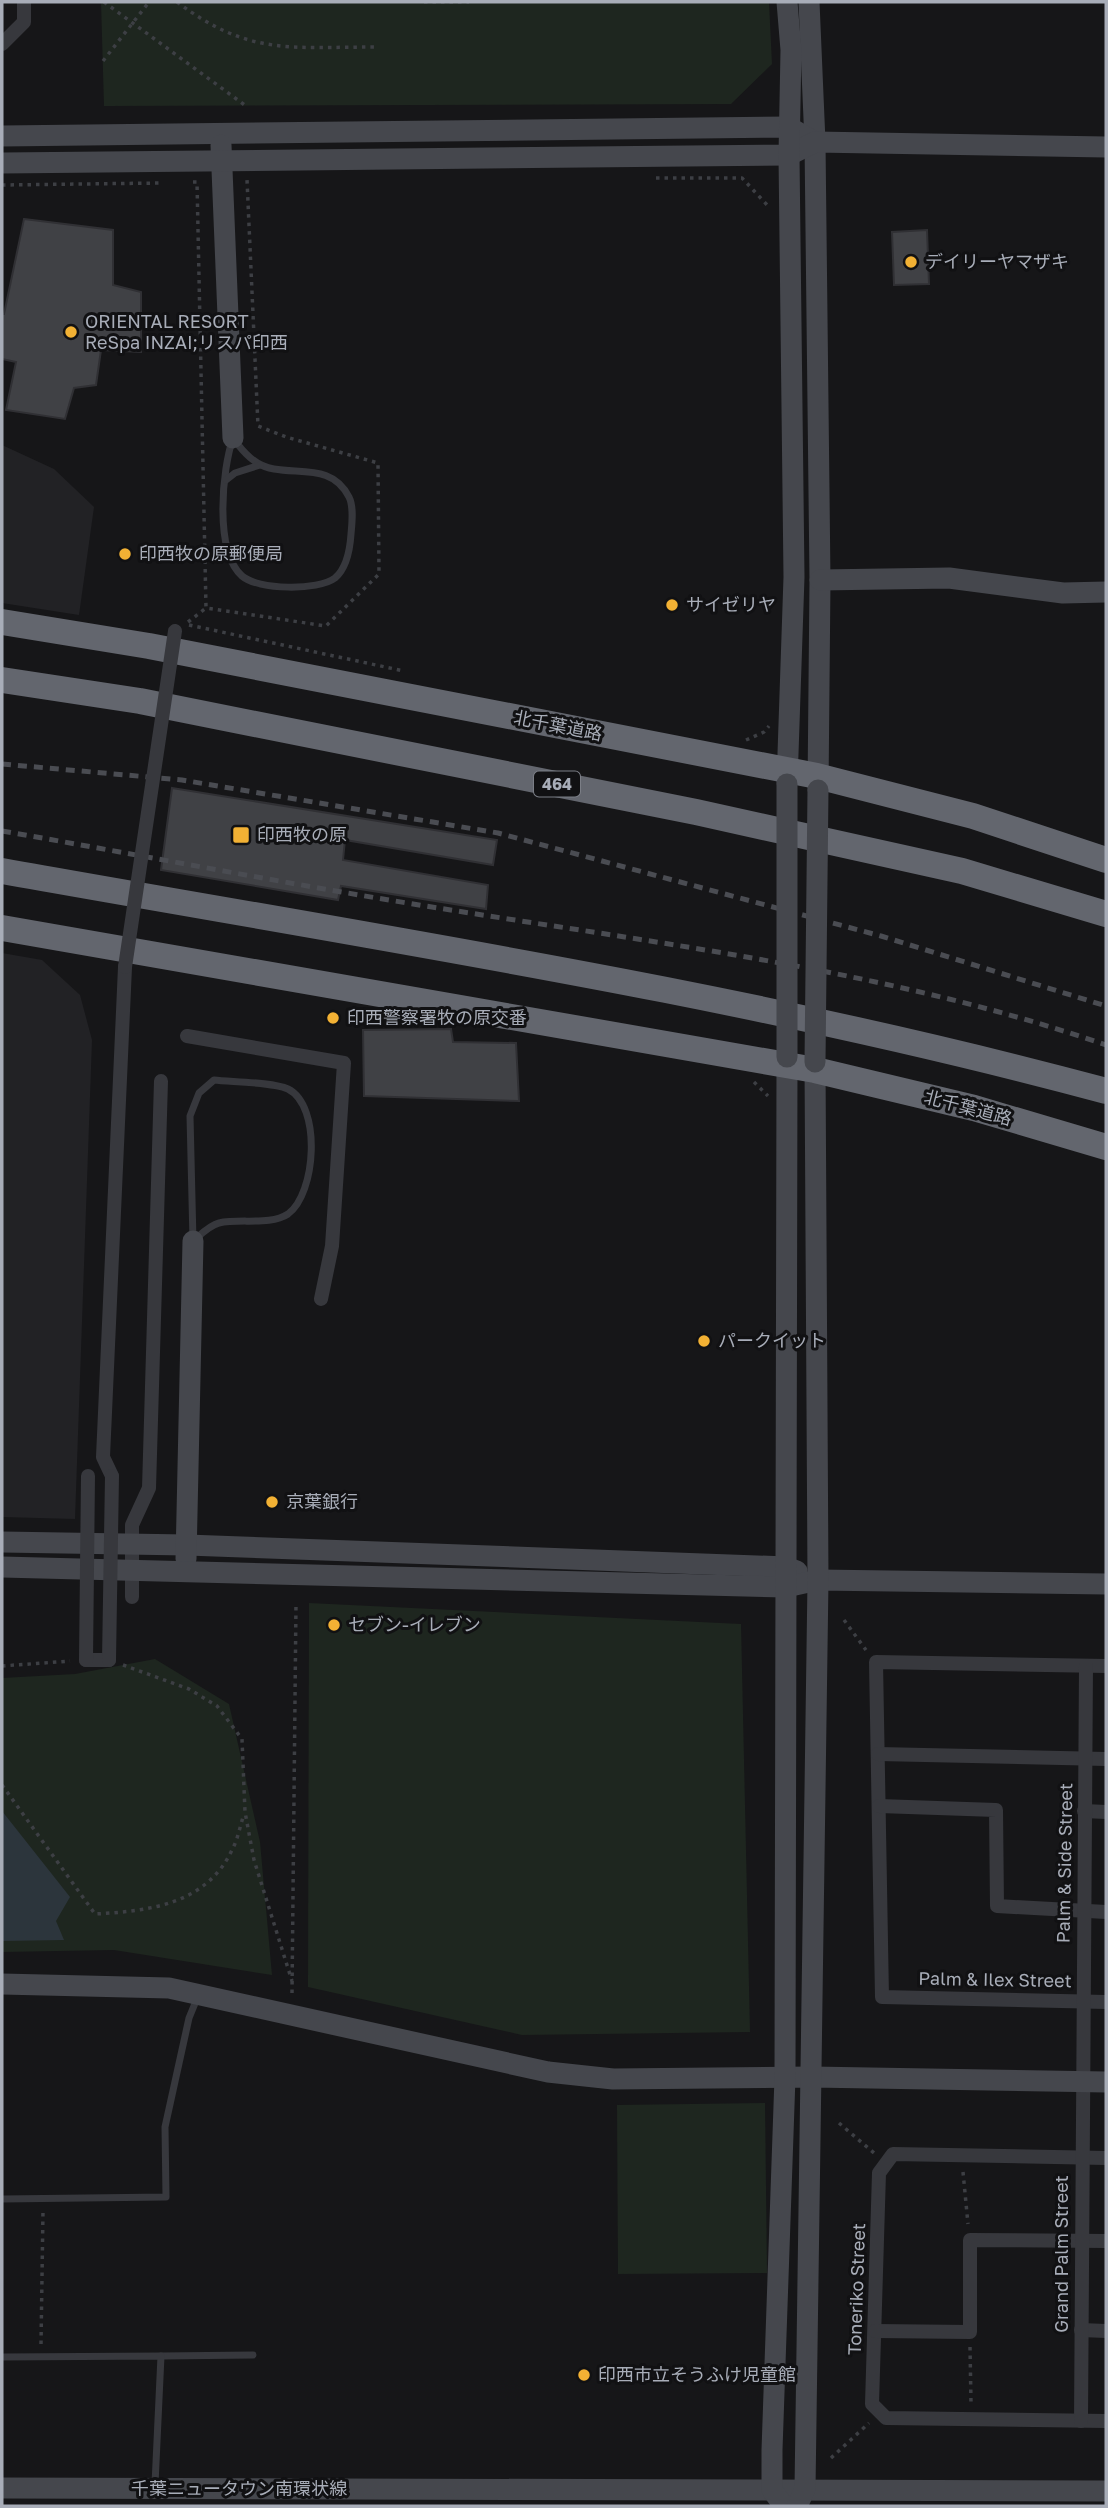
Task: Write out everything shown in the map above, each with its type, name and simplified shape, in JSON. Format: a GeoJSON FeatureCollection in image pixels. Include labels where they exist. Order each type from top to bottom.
{"type":"FeatureCollection","features":[{"type":"Feature","properties":{"kind":"highway","name":"北千葉道路"},"geometry":{"type":"LineString","coordinates":[[2,622],[149,646],[973,816],[1106,860]]}},
{"type":"Feature","properties":{"kind":"highway","name":"464"},"geometry":{"type":"LineString","coordinates":[[2,680],[140,701],[696,812],[962,871],[1106,914]]}},
{"type":"Feature","properties":{"kind":"highway"},"geometry":{"type":"LineString","coordinates":[[2,871],[740,1006],[986,1059],[1106,1091]]}},
{"type":"Feature","properties":{"kind":"highway","name":"北千葉道路"},"geometry":{"type":"LineString","coordinates":[[2,928],[815,1066],[974,1108],[1106,1147]]}},
{"type":"Feature","properties":{"kind":"street"},"geometry":{"type":"LineString","coordinates":[[2,44],[24,22],[24,2]]}},
{"type":"Feature","properties":{"kind":"street"},"geometry":{"type":"LineString","coordinates":[[778,2498],[785,2077],[787,778],[794,578],[789,155],[791,50],[787,2]]}},
{"type":"Feature","properties":{"kind":"street"},"geometry":{"type":"LineString","coordinates":[[802,2498],[812,2077],[818,1580],[815,1066],[820,580],[815,142],[809,2]]}},
{"type":"Feature","properties":{"kind":"street"},"geometry":{"type":"LineString","coordinates":[[2,136],[789,127],[815,142]]}},
{"type":"Feature","properties":{"kind":"street"},"geometry":{"type":"LineString","coordinates":[[221,132],[233,438]]}},
{"type":"Feature","properties":{"kind":"street"},"geometry":{"type":"LineString","coordinates":[[2,163],[789,155],[815,142],[1106,147]]}},
{"type":"Feature","properties":{"kind":"street"},"geometry":{"type":"LineString","coordinates":[[820,580],[948,578],[1063,593],[1106,592]]}},
{"type":"Feature","properties":{"kind":"street"},"geometry":{"type":"LineString","coordinates":[[103,1457],[88,1476],[86,1660],[108,1660],[112,1476],[103,1457],[125,967],[175,632]]}},
{"type":"Feature","properties":{"kind":"street"},"geometry":{"type":"LineString","coordinates":[[187,1037],[344,1063],[332,1246],[321,1299]]}},
{"type":"Feature","properties":{"kind":"street"},"geometry":{"type":"LineString","coordinates":[[132,1597],[132,1525],[149,1488],[161,1082]]}},
{"type":"Feature","properties":{"kind":"street"},"geometry":{"type":"LineString","coordinates":[[186,1572],[193,1241]]}},
{"type":"Feature","properties":{"kind":"street"},"geometry":{"type":"LineString","coordinates":[[2,1542],[187,1545],[818,1580],[1106,1584]]}},
{"type":"Feature","properties":{"kind":"street"},"geometry":{"type":"LineString","coordinates":[[2,1567],[186,1572],[786,1577]]}},
{"type":"Feature","properties":{"kind":"street"},"geometry":{"type":"LineString","coordinates":[[1106,1666],[876,1662],[879,1806],[996,1810],[997,1906],[1106,1912]]}},
{"type":"Feature","properties":{"kind":"street","name":"Palm & Side Street"},"geometry":{"type":"LineString","coordinates":[[1082,2071],[1086,1665]]}},
{"type":"Feature","properties":{"kind":"street"},"geometry":{"type":"LineString","coordinates":[[878,1754],[1106,1759]]}},
{"type":"Feature","properties":{"kind":"street","name":"Palm & Ilex Street"},"geometry":{"type":"LineString","coordinates":[[879,1806],[882,1997],[1106,2002]]}},
{"type":"Feature","properties":{"kind":"street"},"geometry":{"type":"LineString","coordinates":[[1084,1811],[1106,1812]]}},
{"type":"Feature","properties":{"kind":"street"},"geometry":{"type":"LineString","coordinates":[[2,1984],[169,1988],[548,2072],[613,2079],[1082,2071],[1106,2082]]}},
{"type":"Feature","properties":{"kind":"street","name":"Grand Palm Street"},"geometry":{"type":"LineString","coordinates":[[1081,2421],[1082,2071]]}},
{"type":"Feature","properties":{"kind":"street"},"geometry":{"type":"LineString","coordinates":[[886,2164],[893,2154],[1106,2158]]}},
{"type":"Feature","properties":{"kind":"street","name":"Toneriko Street"},"geometry":{"type":"LineString","coordinates":[[881,2412],[872,2404],[879,2173],[886,2164]]}},
{"type":"Feature","properties":{"kind":"street"},"geometry":{"type":"LineString","coordinates":[[875,2330],[970,2332],[970,2240],[1106,2241]]}},
{"type":"Feature","properties":{"kind":"street"},"geometry":{"type":"LineString","coordinates":[[1081,2330],[1106,2330]]}},
{"type":"Feature","properties":{"kind":"street"},"geometry":{"type":"LineString","coordinates":[[881,2412],[886,2418],[1106,2421]]}},
{"type":"Feature","properties":{"kind":"street","name":"千葉ニュータウン南環状線"},"geometry":{"type":"LineString","coordinates":[[2,2488],[778,2498],[1106,2491]]}},
{"type":"Feature","properties":{"kind":"lane"},"geometry":{"type":"LineString","coordinates":[[233,438],[246,456],[260,465],[273,469],[326,474],[339,483],[350,499],[350,547],[346,561],[334,578],[312,586],[263,586],[243,577],[228,558],[223,499],[225,458],[233,438]]}},
{"type":"Feature","properties":{"kind":"lane"},"geometry":{"type":"LineString","coordinates":[[226,480],[235,473],[260,465]]}},
{"type":"Feature","properties":{"kind":"lane"},"geometry":{"type":"LineString","coordinates":[[214,1080],[287,1088],[300,1099],[309,1123],[311,1174],[299,1205],[284,1216],[217,1223],[193,1241],[190,1116],[199,1093],[214,1080]]}},
{"type":"Feature","properties":{"kind":"lane"},"geometry":{"type":"LineString","coordinates":[[2,2199],[166,2197],[165,2127],[188,2018],[199,1995]]}},
{"type":"Feature","properties":{"kind":"lane"},"geometry":{"type":"LineString","coordinates":[[2,2357],[253,2355]]}},
{"type":"Feature","properties":{"kind":"lane"},"geometry":{"type":"LineString","coordinates":[[155,2488],[161,2356]]}},
{"type":"Feature","properties":{"kind":"path"},"geometry":{"type":"LineString","coordinates":[[104,2],[246,106]]}},
{"type":"Feature","properties":{"kind":"path"},"geometry":{"type":"LineString","coordinates":[[103,61],[149,2]]}},
{"type":"Feature","properties":{"kind":"path"},"geometry":{"type":"LineString","coordinates":[[177,2],[209,26],[254,44],[376,47]]}},
{"type":"Feature","properties":{"kind":"path"},"geometry":{"type":"LineString","coordinates":[[424,2],[469,2]]}},
{"type":"Feature","properties":{"kind":"path"},"geometry":{"type":"LineString","coordinates":[[646,178],[742,178],[774,212]]}},
{"type":"Feature","properties":{"kind":"path"},"geometry":{"type":"LineString","coordinates":[[247,179],[258,426],[286,437],[378,463],[379,574],[326,626],[206,608],[186,624],[415,673]]}},
{"type":"Feature","properties":{"kind":"path"},"geometry":{"type":"LineString","coordinates":[[184,183],[197,182],[206,608]]}},
{"type":"Feature","properties":{"kind":"path"},"geometry":{"type":"LineString","coordinates":[[2,185],[171,183]]}},
{"type":"Feature","properties":{"kind":"path"},"geometry":{"type":"LineString","coordinates":[[739,743],[764,732],[772,721]]}},
{"type":"Feature","properties":{"kind":"path"},"geometry":{"type":"LineString","coordinates":[[292,1993],[296,1603]]}},
{"type":"Feature","properties":{"kind":"path"},"geometry":{"type":"LineString","coordinates":[[844,1620],[876,1662]]}},
{"type":"Feature","properties":{"kind":"path"},"geometry":{"type":"LineString","coordinates":[[2,1666],[86,1660]]}},
{"type":"Feature","properties":{"kind":"path"},"geometry":{"type":"LineString","coordinates":[[108,1660],[189,1689],[217,1706],[242,1739],[245,1812],[254,1860],[292,1981]]}},
{"type":"Feature","properties":{"kind":"path"},"geometry":{"type":"LineString","coordinates":[[2,1786],[95,1914],[161,1908],[195,1893],[232,1852],[245,1812]]}},
{"type":"Feature","properties":{"kind":"path"},"geometry":{"type":"LineString","coordinates":[[839,2123],[886,2164]]}},
{"type":"Feature","properties":{"kind":"path"},"geometry":{"type":"LineString","coordinates":[[961,2155],[970,2240]]}},
{"type":"Feature","properties":{"kind":"path"},"geometry":{"type":"LineString","coordinates":[[41,2357],[43,2199]]}},
{"type":"Feature","properties":{"kind":"path"},"geometry":{"type":"LineString","coordinates":[[970,2332],[971,2419]]}},
{"type":"Feature","properties":{"kind":"path"},"geometry":{"type":"LineString","coordinates":[[831,2458],[881,2412]]}},
{"type":"Feature","properties":{"kind":"shaded area"},"geometry":{"type":"Polygon","coordinates":[[[101,2],[769,2],[772,64],[731,104],[104,106],[101,2]]]}},
{"type":"Feature","properties":{"kind":"shaded area"},"geometry":{"type":"Polygon","coordinates":[[[2,445],[54,469],[94,507],[79,615],[2,603],[2,445]]]}},
{"type":"Feature","properties":{"kind":"shaded area"},"geometry":{"type":"Polygon","coordinates":[[[2,953],[42,960],[80,995],[92,1040],[75,1519],[2,1517],[2,953]]]}},
{"type":"Feature","properties":{"kind":"shaded area"},"geometry":{"type":"Polygon","coordinates":[[[309,1603],[741,1624],[750,2032],[522,2035],[308,1987],[309,1603]]]}},
{"type":"Feature","properties":{"kind":"shaded area"},"geometry":{"type":"Polygon","coordinates":[[[155,1659],[229,1704],[260,1842],[272,1975],[114,1950],[2,1952],[2,1678],[75,1674],[155,1659]]]}},
{"type":"Feature","properties":{"kind":"shaded area"},"geometry":{"type":"Polygon","coordinates":[[[2,1811],[70,1897],[56,1921],[64,1940],[2,1941],[2,1811]]]}},
{"type":"Feature","properties":{"kind":"shaded area"},"geometry":{"type":"Polygon","coordinates":[[[765,2103],[767,2273],[618,2274],[617,2105],[765,2103]]]}},
{"type":"Feature","properties":{"kind":"building","name":"ORIENTAL RESORT ReSpa INZAI;リスパ印西"},"geometry":{"type":"Polygon","coordinates":[[[24,219],[113,230],[113,285],[141,292],[141,352],[101,350],[96,385],[74,388],[65,419],[6,410],[16,362],[2,359],[2,314],[24,219]]]}},
{"type":"Feature","properties":{"kind":"building"},"geometry":{"type":"Polygon","coordinates":[[[927,230],[929,284],[894,285],[892,232],[927,230]]]}},
{"type":"Feature","properties":{"kind":"building"},"geometry":{"type":"Polygon","coordinates":[[[172,788],[497,840],[493,865],[345,840],[343,860],[488,885],[486,909],[341,886],[338,900],[161,870],[172,788]]]}},
{"type":"Feature","properties":{"kind":"building"},"geometry":{"type":"Polygon","coordinates":[[[451,1029],[453,1042],[516,1043],[519,1101],[364,1096],[363,1030],[451,1029]]]}},
{"type":"Feature","properties":{"kind":"railway"},"geometry":{"type":"LineString","coordinates":[[2,764],[182,780],[498,833],[881,936],[1106,1006]]}},
{"type":"Feature","properties":{"kind":"railway"},"geometry":{"type":"LineString","coordinates":[[2,831],[353,894],[791,965],[950,999],[1106,1045]]}},
{"type":"Feature","properties":{"kind":"place","name":"デイリーヤマザキ"},"geometry":{"type":"Point","coordinates":[911,262]}},
{"type":"Feature","properties":{"kind":"place","name":"ORIENTAL RESORT ReSpa INZAI;リスパ印西"},"geometry":{"type":"Point","coordinates":[71,332]}},
{"type":"Feature","properties":{"kind":"place","name":"印西牧の原郵便局"},"geometry":{"type":"Point","coordinates":[125,554]}},
{"type":"Feature","properties":{"kind":"place","name":"サイゼリヤ"},"geometry":{"type":"Point","coordinates":[672,605]}},
{"type":"Feature","properties":{"kind":"place","name":"印西牧の原"},"geometry":{"type":"Point","coordinates":[241,835]}},
{"type":"Feature","properties":{"kind":"place","name":"印西警察署牧の原交番"},"geometry":{"type":"Point","coordinates":[333,1018]}},
{"type":"Feature","properties":{"kind":"place","name":"パークイット"},"geometry":{"type":"Point","coordinates":[704,1341]}},
{"type":"Feature","properties":{"kind":"place","name":"京葉銀行"},"geometry":{"type":"Point","coordinates":[272,1502]}},
{"type":"Feature","properties":{"kind":"place","name":"セブン-イレブン"},"geometry":{"type":"Point","coordinates":[334,1625]}},
{"type":"Feature","properties":{"kind":"place","name":"印西市立そうふけ児童館"},"geometry":{"type":"Point","coordinates":[584,2375]}}]}
